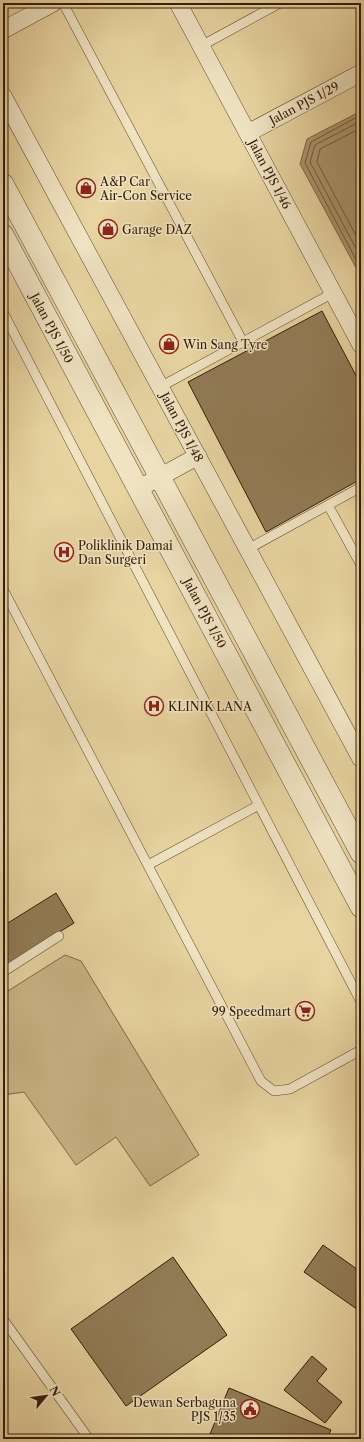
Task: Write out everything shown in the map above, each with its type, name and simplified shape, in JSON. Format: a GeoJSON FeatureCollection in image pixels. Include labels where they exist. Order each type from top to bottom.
{"type":"FeatureCollection","features":[{"type":"Feature","properties":{"kind":"street"},"geometry":{"type":"LineString","coordinates":[[3,30],[53,3]]}},
{"type":"Feature","properties":{"kind":"street","name":"Jalan PJS 1/46"},"geometry":{"type":"LineString","coordinates":[[178,3],[361,345]]}},
{"type":"Feature","properties":{"kind":"street","name":"Jalan PJS 1/29"},"geometry":{"type":"LineString","coordinates":[[248,133],[361,73]]}},
{"type":"Feature","properties":{"kind":"street","name":"Jalan PJS 1/48"},"geometry":{"type":"LineString","coordinates":[[3,96],[361,759]]}},
{"type":"Feature","properties":{"kind":"street","name":"Jalan PJS 1/50"},"geometry":{"type":"LineString","coordinates":[[3,184],[361,853]]}},
{"type":"Feature","properties":{"kind":"street","name":"Jalan PJS 1/50"},"geometry":{"type":"LineString","coordinates":[[3,235],[361,907]]}},
{"type":"Feature","properties":{"kind":"street"},"geometry":{"type":"LineString","coordinates":[[138,489],[198,456]]}},
{"type":"Feature","properties":{"kind":"lane"},"geometry":{"type":"LineString","coordinates":[[63,3],[243,342]]}},
{"type":"Feature","properties":{"kind":"lane"},"geometry":{"type":"LineString","coordinates":[[201,46],[280,3]]}},
{"type":"Feature","properties":{"kind":"lane"},"geometry":{"type":"LineString","coordinates":[[160,387],[333,293]]}},
{"type":"Feature","properties":{"kind":"lane"},"geometry":{"type":"LineString","coordinates":[[3,312],[361,1002]]}},
{"type":"Feature","properties":{"kind":"lane"},"geometry":{"type":"LineString","coordinates":[[248,549],[361,487]]}},
{"type":"Feature","properties":{"kind":"lane"},"geometry":{"type":"LineString","coordinates":[[328,505],[361,565]]}},
{"type":"Feature","properties":{"kind":"lane"},"geometry":{"type":"LineString","coordinates":[[3,589],[261,1080],[274,1091],[290,1089],[361,1050]]}},
{"type":"Feature","properties":{"kind":"lane"},"geometry":{"type":"LineString","coordinates":[[148,865],[259,805]]}},
{"type":"Feature","properties":{"kind":"lane"},"geometry":{"type":"LineString","coordinates":[[3,972],[59,936]]}},
{"type":"Feature","properties":{"kind":"lane"},"geometry":{"type":"LineString","coordinates":[[3,1319],[89,1439]]}},
{"type":"Feature","properties":{"kind":"shaded area"},"geometry":{"type":"Polygon","coordinates":[[[65,955],[81,961],[199,1155],[150,1186],[116,1137],[76,1165],[24,1092],[3,1095],[3,994],[65,955]]]}},
{"type":"Feature","properties":{"kind":"water"},"geometry":{"type":"Polygon","coordinates":[[[361,111],[361,277],[300,164],[307,139],[361,111]]]}},
{"type":"Feature","properties":{"kind":"building"},"geometry":{"type":"Polygon","coordinates":[[[322,311],[361,385],[361,479],[266,532],[188,382],[322,311]]]}},
{"type":"Feature","properties":{"kind":"building"},"geometry":{"type":"Polygon","coordinates":[[[56,893],[74,923],[3,967],[3,926],[56,893]]]}},
{"type":"Feature","properties":{"kind":"building"},"geometry":{"type":"Polygon","coordinates":[[[323,1245],[361,1272],[361,1312],[304,1272],[323,1245]]]}},
{"type":"Feature","properties":{"kind":"building"},"geometry":{"type":"Polygon","coordinates":[[[173,1257],[227,1335],[126,1406],[71,1329],[173,1257]]]}},
{"type":"Feature","properties":{"kind":"building"},"geometry":{"type":"Polygon","coordinates":[[[312,1356],[327,1369],[317,1381],[342,1402],[325,1423],[284,1390],[312,1356]]]}},
{"type":"Feature","properties":{"kind":"building","name":"Dewan Serbaguna PJS 1/35"},"geometry":{"type":"Polygon","coordinates":[[[229,1388],[331,1430],[327,1439],[208,1439],[229,1388]]]}},
{"type":"Feature","properties":{"kind":"place","name":"A&P Car Air-Con Service"},"geometry":{"type":"Point","coordinates":[86,188]}},
{"type":"Feature","properties":{"kind":"place","name":"Garage DAZ"},"geometry":{"type":"Point","coordinates":[108,229]}},
{"type":"Feature","properties":{"kind":"place","name":"Win Sang Tyre"},"geometry":{"type":"Point","coordinates":[169,344]}},
{"type":"Feature","properties":{"kind":"place","name":"Poliklinik Damai Dan Surgeri"},"geometry":{"type":"Point","coordinates":[64,552]}},
{"type":"Feature","properties":{"kind":"place","name":"KLINIK LANA"},"geometry":{"type":"Point","coordinates":[154,706]}},
{"type":"Feature","properties":{"kind":"place","name":"99 Speedmart"},"geometry":{"type":"Point","coordinates":[305,1011]}},
{"type":"Feature","properties":{"kind":"place","name":"Dewan Serbaguna PJS 1/35"},"geometry":{"type":"Point","coordinates":[250,1409]}}]}
